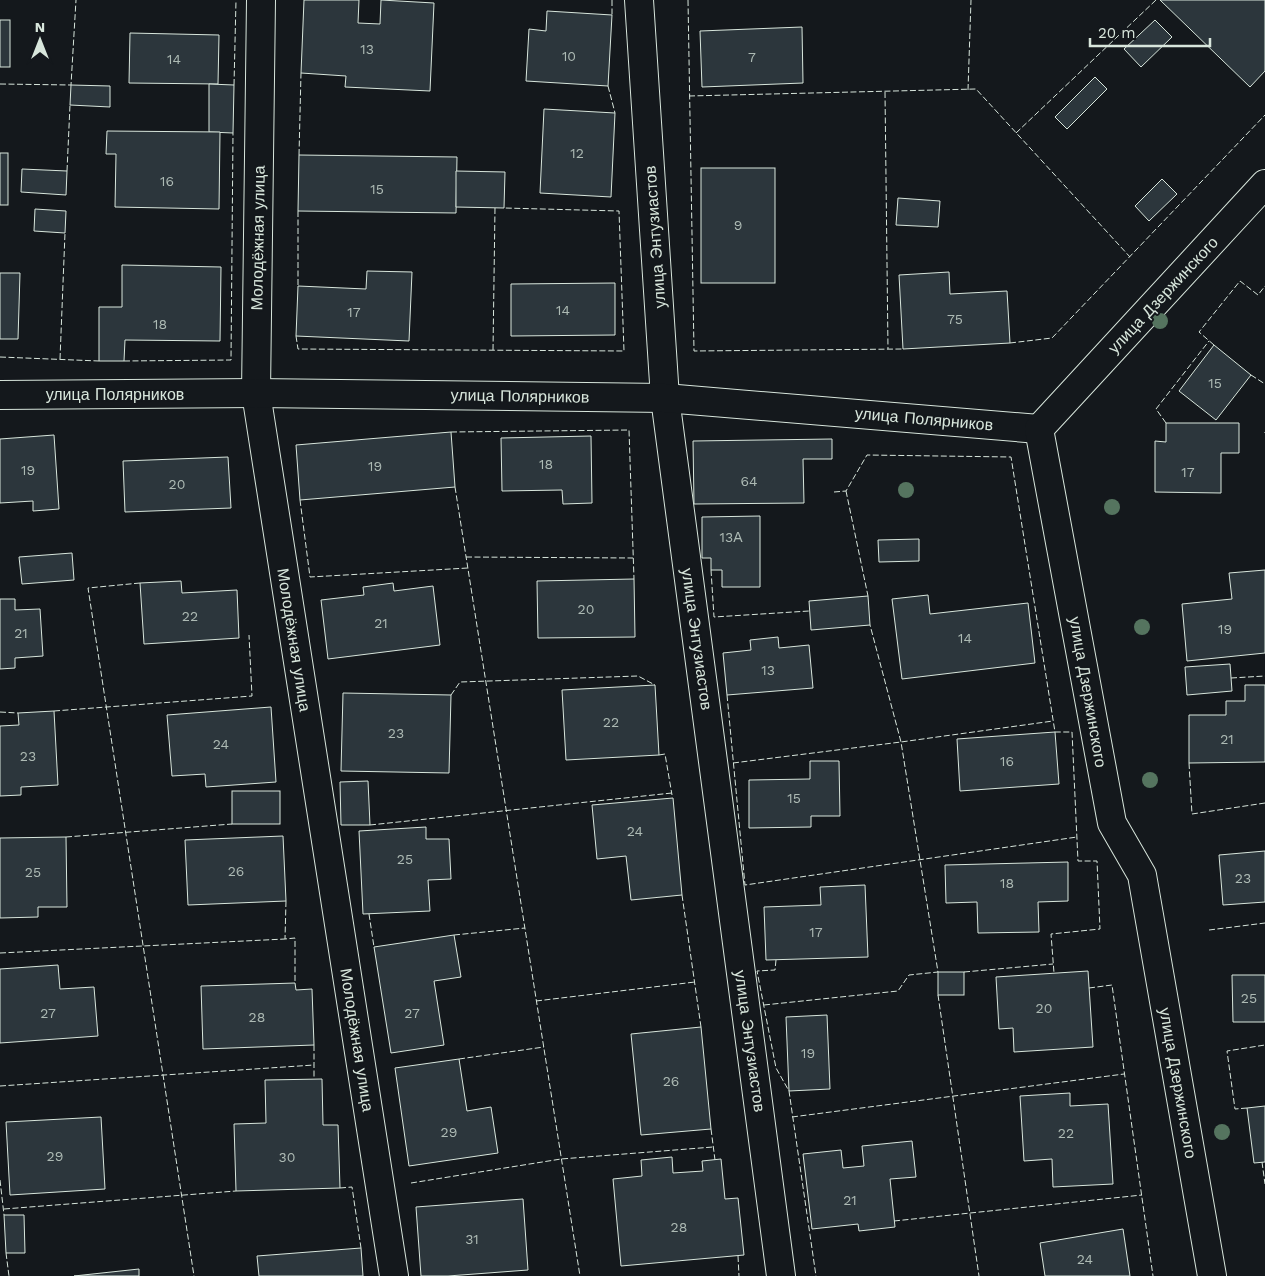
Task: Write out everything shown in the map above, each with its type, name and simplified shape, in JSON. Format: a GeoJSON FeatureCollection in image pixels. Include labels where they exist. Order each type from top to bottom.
{"type":"FeatureCollection","features":[{"type":"Feature","properties":{"kind":"street","name":"Молодёжная улица"},"geometry":{"type":"LineString","coordinates":[[261,0],[256,393],[394,1276]]}},
{"type":"Feature","properties":{"kind":"street","name":"улица Энтузиастов"},"geometry":{"type":"LineString","coordinates":[[639,0],[665,398],[781,1276]]}},
{"type":"Feature","properties":{"kind":"street","name":"улица Дзержинского"},"geometry":{"type":"LineString","coordinates":[[1212,1276],[1142,875],[1112,823],[1039,429],[1265,184]]}},
{"type":"Feature","properties":{"kind":"street","name":"улица Полярников"},"geometry":{"type":"LineString","coordinates":[[0,395],[256,393],[665,398],[1039,429]]}},
{"type":"Feature","properties":{"kind":"building"},"geometry":{"type":"Polygon","coordinates":[[[304,0],[359,0],[358,23],[380,24],[381,0],[434,3],[430,91],[345,87],[346,76],[301,73],[304,0]]]}},
{"type":"Feature","properties":{"kind":"building"},"geometry":{"type":"Polygon","coordinates":[[[1160,0],[1265,0],[1265,71],[1250,87],[1160,0]]]}},
{"type":"Feature","properties":{"kind":"building"},"geometry":{"type":"Polygon","coordinates":[[[547,11],[612,15],[608,86],[526,81],[529,29],[546,31],[547,11]]]}},
{"type":"Feature","properties":{"kind":"building"},"geometry":{"type":"Polygon","coordinates":[[[0,20],[10,20],[10,67],[0,67],[0,20]]]}},
{"type":"Feature","properties":{"kind":"building"},"geometry":{"type":"Polygon","coordinates":[[[1155,20],[1172,37],[1141,67],[1124,49],[1155,20]]]}},
{"type":"Feature","properties":{"kind":"building"},"geometry":{"type":"Polygon","coordinates":[[[802,27],[803,83],[702,87],[700,31],[802,27]]]}},
{"type":"Feature","properties":{"kind":"building"},"geometry":{"type":"Polygon","coordinates":[[[130,33],[219,35],[218,84],[129,83],[130,33]]]}},
{"type":"Feature","properties":{"kind":"building"},"geometry":{"type":"Polygon","coordinates":[[[1095,77],[1107,89],[1067,129],[1055,117],[1095,77]]]}},
{"type":"Feature","properties":{"kind":"building"},"geometry":{"type":"Polygon","coordinates":[[[209,84],[234,85],[233,133],[209,132],[209,84]]]}},
{"type":"Feature","properties":{"kind":"building"},"geometry":{"type":"Polygon","coordinates":[[[71,85],[110,86],[110,107],[70,105],[71,85]]]}},
{"type":"Feature","properties":{"kind":"building"},"geometry":{"type":"Polygon","coordinates":[[[544,109],[615,113],[611,197],[540,193],[544,109]]]}},
{"type":"Feature","properties":{"kind":"building"},"geometry":{"type":"Polygon","coordinates":[[[107,131],[220,132],[219,209],[115,207],[116,154],[106,154],[107,131]]]}},
{"type":"Feature","properties":{"kind":"building"},"geometry":{"type":"Polygon","coordinates":[[[0,153],[8,153],[8,205],[0,205],[0,153]]]}},
{"type":"Feature","properties":{"kind":"building"},"geometry":{"type":"Polygon","coordinates":[[[299,155],[457,157],[456,213],[298,211],[299,155]]]}},
{"type":"Feature","properties":{"kind":"building"},"geometry":{"type":"Polygon","coordinates":[[[701,168],[775,168],[775,283],[701,283],[701,168]]]}},
{"type":"Feature","properties":{"kind":"building"},"geometry":{"type":"Polygon","coordinates":[[[22,169],[67,171],[66,195],[21,192],[22,169]]]}},
{"type":"Feature","properties":{"kind":"building"},"geometry":{"type":"Polygon","coordinates":[[[456,171],[505,172],[504,208],[456,207],[456,171]]]}},
{"type":"Feature","properties":{"kind":"building"},"geometry":{"type":"Polygon","coordinates":[[[1162,179],[1177,194],[1149,221],[1135,206],[1162,179]]]}},
{"type":"Feature","properties":{"kind":"building"},"geometry":{"type":"Polygon","coordinates":[[[898,198],[940,201],[938,227],[896,225],[898,198]]]}},
{"type":"Feature","properties":{"kind":"building"},"geometry":{"type":"Polygon","coordinates":[[[35,209],[66,211],[65,233],[34,231],[35,209]]]}},
{"type":"Feature","properties":{"kind":"building"},"geometry":{"type":"Polygon","coordinates":[[[122,265],[221,267],[220,341],[125,340],[124,361],[99,361],[99,307],[122,307],[122,265]]]}},
{"type":"Feature","properties":{"kind":"building"},"geometry":{"type":"Polygon","coordinates":[[[367,271],[412,272],[409,341],[296,336],[298,286],[366,289],[367,271]]]}},
{"type":"Feature","properties":{"kind":"building"},"geometry":{"type":"Polygon","coordinates":[[[949,272],[950,294],[1007,291],[1010,343],[903,349],[899,275],[949,272]]]}},
{"type":"Feature","properties":{"kind":"building"},"geometry":{"type":"Polygon","coordinates":[[[0,273],[20,273],[18,339],[0,339],[0,273]]]}},
{"type":"Feature","properties":{"kind":"building"},"geometry":{"type":"Polygon","coordinates":[[[615,283],[615,335],[511,336],[511,284],[615,283]]]}},
{"type":"Feature","properties":{"kind":"building"},"geometry":{"type":"Polygon","coordinates":[[[1214,345],[1251,375],[1216,420],[1179,391],[1214,345]]]}},
{"type":"Feature","properties":{"kind":"building"},"geometry":{"type":"Polygon","coordinates":[[[1166,423],[1239,423],[1239,453],[1221,453],[1221,493],[1155,492],[1155,441],[1166,442],[1166,423]]]}},
{"type":"Feature","properties":{"kind":"building"},"geometry":{"type":"Polygon","coordinates":[[[451,432],[455,487],[300,500],[296,445],[451,432]]]}},
{"type":"Feature","properties":{"kind":"building"},"geometry":{"type":"Polygon","coordinates":[[[54,435],[59,509],[33,511],[33,501],[0,503],[0,439],[54,435]]]}},
{"type":"Feature","properties":{"kind":"building"},"geometry":{"type":"Polygon","coordinates":[[[591,436],[592,503],[563,504],[562,490],[502,491],[501,438],[591,436]]]}},
{"type":"Feature","properties":{"kind":"building"},"geometry":{"type":"Polygon","coordinates":[[[832,439],[832,459],[803,459],[804,503],[694,504],[693,441],[832,439]]]}},
{"type":"Feature","properties":{"kind":"building"},"geometry":{"type":"Polygon","coordinates":[[[228,457],[231,508],[125,512],[123,461],[228,457]]]}},
{"type":"Feature","properties":{"kind":"building"},"geometry":{"type":"Polygon","coordinates":[[[760,516],[760,587],[722,587],[722,570],[711,570],[711,558],[702,558],[702,517],[760,516]]]}},
{"type":"Feature","properties":{"kind":"building"},"geometry":{"type":"Polygon","coordinates":[[[919,539],[919,561],[879,562],[878,540],[919,539]]]}},
{"type":"Feature","properties":{"kind":"building"},"geometry":{"type":"Polygon","coordinates":[[[72,553],[74,580],[22,584],[19,557],[72,553]]]}},
{"type":"Feature","properties":{"kind":"building"},"geometry":{"type":"Polygon","coordinates":[[[1265,570],[1265,653],[1187,661],[1182,604],[1232,599],[1229,573],[1265,570]]]}},
{"type":"Feature","properties":{"kind":"building"},"geometry":{"type":"Polygon","coordinates":[[[634,579],[635,637],[538,638],[537,581],[634,579]]]}},
{"type":"Feature","properties":{"kind":"building"},"geometry":{"type":"Polygon","coordinates":[[[181,581],[182,593],[237,590],[239,638],[144,644],[140,583],[181,581]]]}},
{"type":"Feature","properties":{"kind":"building"},"geometry":{"type":"Polygon","coordinates":[[[393,583],[394,591],[433,586],[440,645],[328,659],[321,600],[364,595],[363,587],[393,583]]]}},
{"type":"Feature","properties":{"kind":"building"},"geometry":{"type":"Polygon","coordinates":[[[928,595],[930,614],[1028,603],[1035,663],[902,679],[892,599],[928,595]]]}},
{"type":"Feature","properties":{"kind":"building"},"geometry":{"type":"Polygon","coordinates":[[[868,596],[870,625],[811,630],[809,601],[868,596]]]}},
{"type":"Feature","properties":{"kind":"building"},"geometry":{"type":"Polygon","coordinates":[[[0,599],[15,599],[15,610],[40,609],[43,656],[15,658],[15,668],[0,669],[0,599]]]}},
{"type":"Feature","properties":{"kind":"building"},"geometry":{"type":"Polygon","coordinates":[[[778,637],[779,648],[809,645],[813,688],[727,695],[723,653],[751,650],[750,640],[778,637]]]}},
{"type":"Feature","properties":{"kind":"building"},"geometry":{"type":"Polygon","coordinates":[[[1230,664],[1232,691],[1187,695],[1185,667],[1230,664]]]}},
{"type":"Feature","properties":{"kind":"building"},"geometry":{"type":"Polygon","coordinates":[[[655,685],[659,755],[566,760],[562,690],[655,685]]]}},
{"type":"Feature","properties":{"kind":"building"},"geometry":{"type":"Polygon","coordinates":[[[1245,685],[1265,685],[1265,762],[1189,763],[1189,715],[1226,715],[1226,701],[1245,701],[1245,685]]]}},
{"type":"Feature","properties":{"kind":"building"},"geometry":{"type":"Polygon","coordinates":[[[343,693],[451,695],[449,773],[341,771],[343,693]]]}},
{"type":"Feature","properties":{"kind":"building"},"geometry":{"type":"Polygon","coordinates":[[[271,707],[276,782],[206,787],[205,774],[172,776],[167,715],[271,707]]]}},
{"type":"Feature","properties":{"kind":"building"},"geometry":{"type":"Polygon","coordinates":[[[54,711],[58,785],[21,787],[21,795],[0,796],[0,726],[19,725],[18,713],[54,711]]]}},
{"type":"Feature","properties":{"kind":"building"},"geometry":{"type":"Polygon","coordinates":[[[1055,732],[1059,784],[960,791],[957,739],[1055,732]]]}},
{"type":"Feature","properties":{"kind":"building"},"geometry":{"type":"Polygon","coordinates":[[[810,761],[839,761],[840,816],[811,816],[811,827],[749,828],[749,780],[810,779],[810,761]]]}},
{"type":"Feature","properties":{"kind":"building"},"geometry":{"type":"Polygon","coordinates":[[[368,781],[370,825],[341,825],[340,782],[368,781]]]}},
{"type":"Feature","properties":{"kind":"building"},"geometry":{"type":"Polygon","coordinates":[[[232,791],[280,791],[280,824],[232,824],[232,791]]]}},
{"type":"Feature","properties":{"kind":"building"},"geometry":{"type":"Polygon","coordinates":[[[673,798],[682,895],[631,900],[626,856],[597,859],[592,805],[673,798]]]}},
{"type":"Feature","properties":{"kind":"building"},"geometry":{"type":"Polygon","coordinates":[[[426,827],[426,839],[449,839],[451,879],[428,880],[430,911],[363,914],[359,831],[426,827]]]}},
{"type":"Feature","properties":{"kind":"building"},"geometry":{"type":"Polygon","coordinates":[[[283,836],[286,901],[188,905],[185,840],[283,836]]]}},
{"type":"Feature","properties":{"kind":"building"},"geometry":{"type":"Polygon","coordinates":[[[66,837],[67,907],[38,907],[38,917],[0,918],[0,838],[66,837]]]}},
{"type":"Feature","properties":{"kind":"building"},"geometry":{"type":"Polygon","coordinates":[[[1265,851],[1265,902],[1223,905],[1219,855],[1265,851]]]}},
{"type":"Feature","properties":{"kind":"building"},"geometry":{"type":"Polygon","coordinates":[[[1068,862],[1068,901],[1038,902],[1039,932],[978,933],[977,902],[946,903],[945,865],[1068,862]]]}},
{"type":"Feature","properties":{"kind":"building"},"geometry":{"type":"Polygon","coordinates":[[[865,885],[868,957],[766,960],[764,907],[821,905],[820,887],[865,885]]]}},
{"type":"Feature","properties":{"kind":"building"},"geometry":{"type":"Polygon","coordinates":[[[454,935],[461,977],[434,981],[444,1045],[391,1053],[374,947],[454,935]]]}},
{"type":"Feature","properties":{"kind":"building"},"geometry":{"type":"Polygon","coordinates":[[[58,965],[60,989],[94,987],[98,1036],[0,1043],[0,969],[58,965]]]}},
{"type":"Feature","properties":{"kind":"building"},"geometry":{"type":"Polygon","coordinates":[[[1088,971],[1093,1047],[1014,1052],[1013,1028],[999,1029],[996,977],[1088,971]]]}},
{"type":"Feature","properties":{"kind":"building"},"geometry":{"type":"Polygon","coordinates":[[[938,972],[964,972],[964,995],[938,995],[938,972]]]}},
{"type":"Feature","properties":{"kind":"building"},"geometry":{"type":"Polygon","coordinates":[[[1232,975],[1265,975],[1265,1022],[1233,1022],[1232,975]]]}},
{"type":"Feature","properties":{"kind":"building"},"geometry":{"type":"Polygon","coordinates":[[[295,983],[296,990],[312,989],[314,1045],[203,1049],[201,986],[295,983]]]}},
{"type":"Feature","properties":{"kind":"building"},"geometry":{"type":"Polygon","coordinates":[[[827,1015],[830,1089],[789,1091],[786,1017],[827,1015]]]}},
{"type":"Feature","properties":{"kind":"building"},"geometry":{"type":"Polygon","coordinates":[[[701,1027],[711,1129],[641,1135],[631,1034],[701,1027]]]}},
{"type":"Feature","properties":{"kind":"building"},"geometry":{"type":"Polygon","coordinates":[[[459,1059],[467,1111],[491,1107],[498,1153],[409,1166],[395,1068],[459,1059]]]}},
{"type":"Feature","properties":{"kind":"building"},"geometry":{"type":"Polygon","coordinates":[[[322,1079],[323,1125],[338,1125],[340,1188],[236,1191],[234,1124],[266,1123],[265,1080],[322,1079]]]}},
{"type":"Feature","properties":{"kind":"building"},"geometry":{"type":"Polygon","coordinates":[[[1070,1093],[1070,1106],[1108,1104],[1113,1184],[1053,1187],[1052,1159],[1024,1161],[1020,1096],[1070,1093]]]}},
{"type":"Feature","properties":{"kind":"building"},"geometry":{"type":"Polygon","coordinates":[[[1265,1106],[1265,1162],[1254,1163],[1247,1108],[1265,1106]]]}},
{"type":"Feature","properties":{"kind":"building"},"geometry":{"type":"Polygon","coordinates":[[[101,1117],[105,1189],[10,1195],[6,1122],[101,1117]]]}},
{"type":"Feature","properties":{"kind":"building"},"geometry":{"type":"Polygon","coordinates":[[[912,1141],[916,1177],[890,1179],[895,1227],[859,1231],[858,1224],[812,1229],[803,1154],[841,1150],[843,1168],[864,1166],[862,1146],[912,1141]]]}},
{"type":"Feature","properties":{"kind":"building"},"geometry":{"type":"Polygon","coordinates":[[[672,1157],[673,1173],[703,1171],[702,1161],[721,1159],[725,1199],[738,1198],[744,1255],[621,1266],[613,1179],[642,1176],[641,1160],[672,1157]]]}},
{"type":"Feature","properties":{"kind":"building"},"geometry":{"type":"Polygon","coordinates":[[[523,1199],[528,1270],[448,1276],[421,1276],[416,1207],[523,1199]]]}},
{"type":"Feature","properties":{"kind":"building"},"geometry":{"type":"Polygon","coordinates":[[[4,1215],[24,1215],[25,1253],[6,1253],[4,1215]]]}},
{"type":"Feature","properties":{"kind":"building"},"geometry":{"type":"Polygon","coordinates":[[[1123,1229],[1130,1276],[1045,1276],[1040,1243],[1123,1229]]]}},
{"type":"Feature","properties":{"kind":"building"},"geometry":{"type":"Polygon","coordinates":[[[361,1248],[363,1276],[259,1276],[257,1256],[361,1248]]]}},
{"type":"Feature","properties":{"kind":"building"},"geometry":{"type":"Polygon","coordinates":[[[139,1269],[139,1276],[74,1276],[139,1269]]]}},
{"type":"Feature","properties":{"kind":"fence"},"geometry":{"type":"LineString","coordinates":[[0,84],[71,85],[76,0]]}},
{"type":"Feature","properties":{"kind":"fence"},"geometry":{"type":"LineString","coordinates":[[234,85],[236,0]]}},
{"type":"Feature","properties":{"kind":"fence"},"geometry":{"type":"LineString","coordinates":[[612,0],[612,15]]}},
{"type":"Feature","properties":{"kind":"fence"},"geometry":{"type":"LineString","coordinates":[[688,0],[694,351],[903,349]]}},
{"type":"Feature","properties":{"kind":"fence"},"geometry":{"type":"LineString","coordinates":[[968,90],[971,0]]}},
{"type":"Feature","properties":{"kind":"fence"},"geometry":{"type":"LineString","coordinates":[[1016,133],[1156,0]]}},
{"type":"Feature","properties":{"kind":"fence"},"geometry":{"type":"LineString","coordinates":[[299,155],[301,73]]}},
{"type":"Feature","properties":{"kind":"fence"},"geometry":{"type":"LineString","coordinates":[[608,86],[615,113]]}},
{"type":"Feature","properties":{"kind":"fence"},"geometry":{"type":"LineString","coordinates":[[689,96],[976,89],[1130,257]]}},
{"type":"Feature","properties":{"kind":"fence"},"geometry":{"type":"LineString","coordinates":[[885,92],[888,349]]}},
{"type":"Feature","properties":{"kind":"fence"},"geometry":{"type":"LineString","coordinates":[[67,171],[70,105]]}},
{"type":"Feature","properties":{"kind":"fence"},"geometry":{"type":"LineString","coordinates":[[1010,343],[1052,338],[1265,115]]}},
{"type":"Feature","properties":{"kind":"fence"},"geometry":{"type":"LineString","coordinates":[[124,361],[231,360],[233,133]]}},
{"type":"Feature","properties":{"kind":"fence"},"geometry":{"type":"LineString","coordinates":[[493,350],[495,208]]}},
{"type":"Feature","properties":{"kind":"fence"},"geometry":{"type":"LineString","coordinates":[[296,336],[298,349],[624,351],[619,211],[504,208]]}},
{"type":"Feature","properties":{"kind":"fence"},"geometry":{"type":"LineString","coordinates":[[298,211],[298,286]]}},
{"type":"Feature","properties":{"kind":"fence"},"geometry":{"type":"LineString","coordinates":[[60,359],[65,233]]}},
{"type":"Feature","properties":{"kind":"fence"},"geometry":{"type":"LineString","coordinates":[[1214,345],[1199,332],[1240,281],[1258,295],[1265,286]]}},
{"type":"Feature","properties":{"kind":"fence"},"geometry":{"type":"LineString","coordinates":[[1166,423],[1156,409],[1209,341]]}},
{"type":"Feature","properties":{"kind":"fence"},"geometry":{"type":"LineString","coordinates":[[0,357],[99,361]]}},
{"type":"Feature","properties":{"kind":"fence"},"geometry":{"type":"LineString","coordinates":[[1251,375],[1265,384]]}},
{"type":"Feature","properties":{"kind":"fence"},"geometry":{"type":"LineString","coordinates":[[451,432],[629,430],[634,579]]}},
{"type":"Feature","properties":{"kind":"fence"},"geometry":{"type":"LineString","coordinates":[[834,492],[846,491],[867,455],[1011,457],[1055,732],[1072,732],[1078,861],[1097,861],[1100,929],[1051,934],[1054,973]]}},
{"type":"Feature","properties":{"kind":"fence"},"geometry":{"type":"LineString","coordinates":[[455,487],[580,1276]]}},
{"type":"Feature","properties":{"kind":"fence"},"geometry":{"type":"LineString","coordinates":[[846,491],[868,596]]}},
{"type":"Feature","properties":{"kind":"fence"},"geometry":{"type":"LineString","coordinates":[[300,500],[310,577],[468,568]]}},
{"type":"Feature","properties":{"kind":"fence"},"geometry":{"type":"LineString","coordinates":[[466,557],[633,558]]}},
{"type":"Feature","properties":{"kind":"fence"},"geometry":{"type":"LineString","coordinates":[[711,570],[714,617],[809,611]]}},
{"type":"Feature","properties":{"kind":"fence"},"geometry":{"type":"LineString","coordinates":[[140,583],[88,588],[194,1276]]}},
{"type":"Feature","properties":{"kind":"fence"},"geometry":{"type":"LineString","coordinates":[[764,1005],[898,991],[909,975],[938,972],[901,742],[870,625]]}},
{"type":"Feature","properties":{"kind":"fence"},"geometry":{"type":"LineString","coordinates":[[54,711],[252,696],[249,635]]}},
{"type":"Feature","properties":{"kind":"fence"},"geometry":{"type":"LineString","coordinates":[[451,695],[460,682],[638,676],[655,685]]}},
{"type":"Feature","properties":{"kind":"fence"},"geometry":{"type":"LineString","coordinates":[[1231,678],[1265,676]]}},
{"type":"Feature","properties":{"kind":"fence"},"geometry":{"type":"LineString","coordinates":[[727,695],[745,885],[1077,837]]}},
{"type":"Feature","properties":{"kind":"fence"},"geometry":{"type":"LineString","coordinates":[[0,712],[18,713]]}},
{"type":"Feature","properties":{"kind":"fence"},"geometry":{"type":"LineString","coordinates":[[733,763],[1053,721]]}},
{"type":"Feature","properties":{"kind":"fence"},"geometry":{"type":"LineString","coordinates":[[659,755],[665,754],[672,795]]}},
{"type":"Feature","properties":{"kind":"fence"},"geometry":{"type":"LineString","coordinates":[[1189,763],[1192,814],[1265,803]]}},
{"type":"Feature","properties":{"kind":"fence"},"geometry":{"type":"LineString","coordinates":[[370,825],[672,793]]}},
{"type":"Feature","properties":{"kind":"fence"},"geometry":{"type":"LineString","coordinates":[[66,837],[232,824]]}},
{"type":"Feature","properties":{"kind":"fence"},"geometry":{"type":"LineString","coordinates":[[682,895],[701,1027]]}},
{"type":"Feature","properties":{"kind":"fence"},"geometry":{"type":"LineString","coordinates":[[286,901],[285,939],[295,938],[295,983]]}},
{"type":"Feature","properties":{"kind":"fence"},"geometry":{"type":"LineString","coordinates":[[369,914],[374,947]]}},
{"type":"Feature","properties":{"kind":"fence"},"geometry":{"type":"LineString","coordinates":[[1209,930],[1265,923]]}},
{"type":"Feature","properties":{"kind":"fence"},"geometry":{"type":"LineString","coordinates":[[454,935],[525,928]]}},
{"type":"Feature","properties":{"kind":"fence"},"geometry":{"type":"LineString","coordinates":[[0,953],[285,939]]}},
{"type":"Feature","properties":{"kind":"fence"},"geometry":{"type":"LineString","coordinates":[[776,960],[775,970],[757,971],[776,1068],[789,1091],[816,1276]]}},
{"type":"Feature","properties":{"kind":"fence"},"geometry":{"type":"LineString","coordinates":[[964,972],[1053,964]]}},
{"type":"Feature","properties":{"kind":"fence"},"geometry":{"type":"LineString","coordinates":[[536,1001],[695,982]]}},
{"type":"Feature","properties":{"kind":"fence"},"geometry":{"type":"LineString","coordinates":[[1089,988],[1112,985],[1153,1276]]}},
{"type":"Feature","properties":{"kind":"fence"},"geometry":{"type":"LineString","coordinates":[[938,995],[979,1276]]}},
{"type":"Feature","properties":{"kind":"fence"},"geometry":{"type":"LineString","coordinates":[[314,1045],[314,1079]]}},
{"type":"Feature","properties":{"kind":"fence"},"geometry":{"type":"LineString","coordinates":[[1247,1108],[1235,1109],[1227,1051],[1265,1045]]}},
{"type":"Feature","properties":{"kind":"fence"},"geometry":{"type":"LineString","coordinates":[[459,1059],[544,1047]]}},
{"type":"Feature","properties":{"kind":"fence"},"geometry":{"type":"LineString","coordinates":[[0,1086],[314,1065]]}},
{"type":"Feature","properties":{"kind":"fence"},"geometry":{"type":"LineString","coordinates":[[792,1117],[1124,1074]]}},
{"type":"Feature","properties":{"kind":"fence"},"geometry":{"type":"LineString","coordinates":[[711,1129],[715,1160]]}},
{"type":"Feature","properties":{"kind":"fence"},"geometry":{"type":"LineString","coordinates":[[411,1183],[561,1159],[713,1147]]}},
{"type":"Feature","properties":{"kind":"fence"},"geometry":{"type":"LineString","coordinates":[[1262,1162],[1265,1184]]}},
{"type":"Feature","properties":{"kind":"fence"},"geometry":{"type":"LineString","coordinates":[[0,1180],[4,1215]]}},
{"type":"Feature","properties":{"kind":"fence"},"geometry":{"type":"LineString","coordinates":[[340,1188],[352,1187],[361,1248]]}},
{"type":"Feature","properties":{"kind":"fence"},"geometry":{"type":"LineString","coordinates":[[4,1209],[236,1191]]}},
{"type":"Feature","properties":{"kind":"fence"},"geometry":{"type":"LineString","coordinates":[[894,1221],[1142,1195]]}},
{"type":"Feature","properties":{"kind":"fence"},"geometry":{"type":"LineString","coordinates":[[6,1253],[9,1276]]}},
{"type":"Feature","properties":{"kind":"fence"},"geometry":{"type":"LineString","coordinates":[[738,1256],[739,1276]]}}]}
